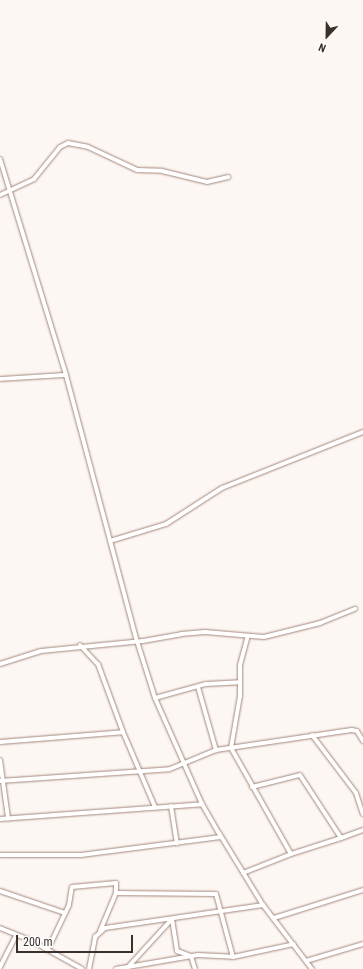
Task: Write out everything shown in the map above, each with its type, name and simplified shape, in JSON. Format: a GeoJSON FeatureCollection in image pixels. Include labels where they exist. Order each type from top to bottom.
{"type":"FeatureCollection","features":[{"type":"Feature","properties":{"kind":"street"},"geometry":{"type":"LineString","coordinates":[[0,195],[9,189],[34,179],[60,147],[68,144],[88,147],[137,170],[162,171],[207,182],[228,177]]}},
{"type":"Feature","properties":{"kind":"street"},"geometry":{"type":"LineString","coordinates":[[0,159],[66,375],[137,642],[155,698],[202,804],[221,837],[263,905],[312,969]]}},
{"type":"Feature","properties":{"kind":"street"},"geometry":{"type":"LineString","coordinates":[[0,379],[66,375]]}},
{"type":"Feature","properties":{"kind":"street"},"geometry":{"type":"LineString","coordinates":[[110,541],[166,524],[222,488],[363,432]]}},
{"type":"Feature","properties":{"kind":"street"},"geometry":{"type":"LineString","coordinates":[[0,664],[80,645],[137,642],[205,632],[248,636],[270,636],[355,610]]}},
{"type":"Feature","properties":{"kind":"street"},"geometry":{"type":"LineString","coordinates":[[248,636],[243,646],[240,682],[231,748],[291,854]]}},
{"type":"Feature","properties":{"kind":"street"},"geometry":{"type":"LineString","coordinates":[[80,645],[98,664],[138,771],[155,807]]}},
{"type":"Feature","properties":{"kind":"street"},"geometry":{"type":"LineString","coordinates":[[155,698],[198,686],[240,682]]}},
{"type":"Feature","properties":{"kind":"street"},"geometry":{"type":"LineString","coordinates":[[198,686],[216,750]]}},
{"type":"Feature","properties":{"kind":"street"},"geometry":{"type":"LineString","coordinates":[[2,781],[170,769],[184,761],[216,750],[312,735],[356,730],[363,741]]}},
{"type":"Feature","properties":{"kind":"street"},"geometry":{"type":"LineString","coordinates":[[0,742],[123,732]]}},
{"type":"Feature","properties":{"kind":"street"},"geometry":{"type":"LineString","coordinates":[[312,735],[356,793],[363,814]]}},
{"type":"Feature","properties":{"kind":"street"},"geometry":{"type":"LineString","coordinates":[[0,760],[8,818]]}},
{"type":"Feature","properties":{"kind":"street"},"geometry":{"type":"LineString","coordinates":[[252,787],[300,774],[341,838]]}},
{"type":"Feature","properties":{"kind":"street"},"geometry":{"type":"LineString","coordinates":[[0,819],[202,804]]}},
{"type":"Feature","properties":{"kind":"street"},"geometry":{"type":"LineString","coordinates":[[171,806],[177,844]]}},
{"type":"Feature","properties":{"kind":"street"},"geometry":{"type":"LineString","coordinates":[[243,873],[291,854],[363,830]]}},
{"type":"Feature","properties":{"kind":"street"},"geometry":{"type":"LineString","coordinates":[[0,856],[81,855],[177,844],[221,837]]}},
{"type":"Feature","properties":{"kind":"street"},"geometry":{"type":"LineString","coordinates":[[48,949],[65,913],[72,888],[116,883],[116,893],[92,946],[89,969]]}},
{"type":"Feature","properties":{"kind":"street"},"geometry":{"type":"LineString","coordinates":[[274,918],[363,890]]}},
{"type":"Feature","properties":{"kind":"street"},"geometry":{"type":"LineString","coordinates":[[0,891],[65,913]]}},
{"type":"Feature","properties":{"kind":"street"},"geometry":{"type":"LineString","coordinates":[[116,893],[216,894],[219,912],[233,957]]}},
{"type":"Feature","properties":{"kind":"street"},"geometry":{"type":"LineString","coordinates":[[100,931],[263,905]]}},
{"type":"Feature","properties":{"kind":"street"},"geometry":{"type":"LineString","coordinates":[[172,919],[177,951],[191,956]]}},
{"type":"Feature","properties":{"kind":"street"},"geometry":{"type":"LineString","coordinates":[[129,967],[172,919]]}},
{"type":"Feature","properties":{"kind":"street"},"geometry":{"type":"LineString","coordinates":[[0,928],[48,949],[82,969]]}},
{"type":"Feature","properties":{"kind":"street"},"geometry":{"type":"LineString","coordinates":[[0,967],[16,935]]}},
{"type":"Feature","properties":{"kind":"street"},"geometry":{"type":"LineString","coordinates":[[116,969],[191,956],[233,957],[294,944]]}},
{"type":"Feature","properties":{"kind":"street"},"geometry":{"type":"LineString","coordinates":[[306,961],[363,944]]}},
{"type":"Feature","properties":{"kind":"street"},"geometry":{"type":"LineString","coordinates":[[191,956],[195,969]]}}]}
